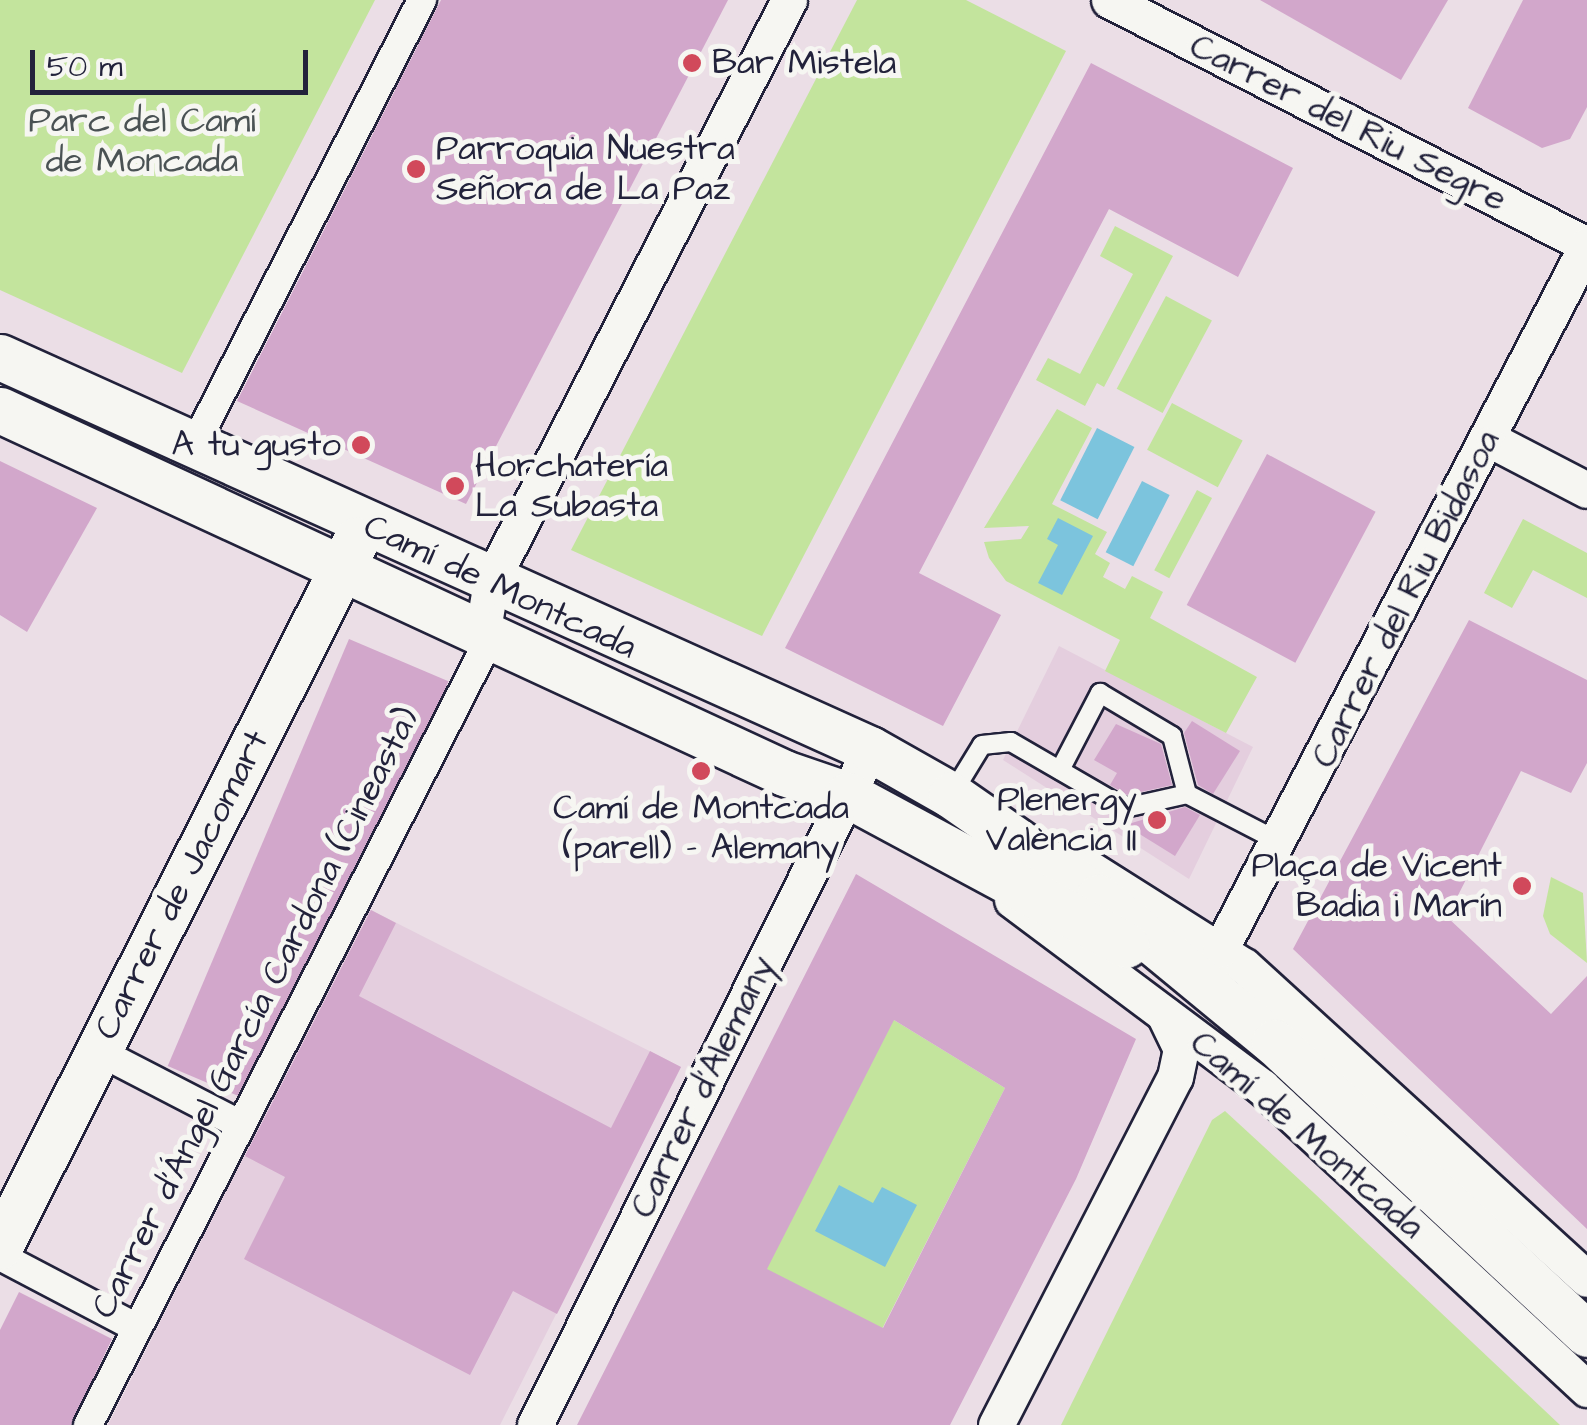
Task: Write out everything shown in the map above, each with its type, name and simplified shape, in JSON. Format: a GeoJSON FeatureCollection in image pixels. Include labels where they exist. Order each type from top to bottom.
{"type":"FeatureCollection","features":[{"type":"Feature","properties":{"kind":"street"},"geometry":{"type":"LineString","coordinates":[[194,446],[422,0]]}},
{"type":"Feature","properties":{"kind":"street"},"geometry":{"type":"LineString","coordinates":[[487,632],[491,581],[788,0]]}},
{"type":"Feature","properties":{"kind":"street","name":"Carrer del Riu Segre"},"geometry":{"type":"LineString","coordinates":[[1109,0],[1587,245]]}},
{"type":"Feature","properties":{"kind":"street","name":"Carrer del Riu Bidasoa"},"geometry":{"type":"LineString","coordinates":[[1212,968],[1587,245]]}},
{"type":"Feature","properties":{"kind":"street","name":"Camí de Montcada"},"geometry":{"type":"LineString","coordinates":[[0,356],[364,524],[870,749],[951,795],[1212,968],[1587,1279]]}},
{"type":"Feature","properties":{"kind":"street","name":"Camí de Montcada"},"geometry":{"type":"LineString","coordinates":[[0,410],[344,564],[784,773],[848,795],[964,863],[1262,1087],[1587,1389]]}},
{"type":"Feature","properties":{"kind":"street"},"geometry":{"type":"LineString","coordinates":[[1489,439],[1587,490]]}},
{"type":"Feature","properties":{"kind":"street","name":"Carrer de Jacomart"},"geometry":{"type":"LineString","coordinates":[[1,1245],[364,524]]}},
{"type":"Feature","properties":{"kind":"street","name":"Carrer d'Ángel García Cardona (Cineasta)"},"geometry":{"type":"LineString","coordinates":[[88,1425],[487,632]]}},
{"type":"Feature","properties":{"kind":"street","name":"Carrer d'Alemany"},"geometry":{"type":"LineString","coordinates":[[536,1425],[870,749]]}},
{"type":"Feature","properties":{"kind":"street","name":"Camí de Montcada"},"geometry":{"type":"LineString","coordinates":[[964,863],[1212,968],[1587,1334]]}},
{"type":"Feature","properties":{"kind":"street"},"geometry":{"type":"LineString","coordinates":[[996,1425],[1174,1077],[1181,1049],[1164,1013]]}},
{"type":"Feature","properties":{"kind":"street"},"geometry":{"type":"LineString","coordinates":[[98,1052],[241,1125]]}},
{"type":"Feature","properties":{"kind":"street"},"geometry":{"type":"LineString","coordinates":[[1,1245],[137,1328]]}},
{"type":"Feature","properties":{"kind":"lane"},"geometry":{"type":"LineString","coordinates":[[1060,770],[1100,693],[1172,736],[1187,794]]}},
{"type":"Feature","properties":{"kind":"lane"},"geometry":{"type":"LineString","coordinates":[[951,795],[982,745],[1011,742],[1126,808],[1187,794],[1280,842]]}},
{"type":"Feature","properties":{"kind":"shaded area","name":"Plenergy València II"},"geometry":{"type":"Polygon","coordinates":[[[1059,646],[1253,747],[1189,879],[1003,760],[1059,646]]]}},
{"type":"Feature","properties":{"kind":"shaded area"},"geometry":{"type":"Polygon","coordinates":[[[369,909],[681,1067],[500,1425],[108,1425],[369,909]]]}},
{"type":"Feature","properties":{"kind":"green space","name":"Parc del Camí de Moncada"},"geometry":{"type":"Polygon","coordinates":[[[0,0],[375,0],[182,373],[0,290],[0,0]]]}},
{"type":"Feature","properties":{"kind":"green space"},"geometry":{"type":"Polygon","coordinates":[[[857,0],[966,0],[1066,51],[762,636],[571,550],[857,0]]]}},
{"type":"Feature","properties":{"kind":"green space"},"geometry":{"type":"Polygon","coordinates":[[[1115,226],[1173,256],[1104,387],[1097,383],[1085,406],[1036,380],[1048,358],[1080,374],[1133,274],[1100,256],[1115,226]]]}},
{"type":"Feature","properties":{"kind":"green space"},"geometry":{"type":"Polygon","coordinates":[[[1166,296],[1212,320],[1163,413],[1117,389],[1166,296]]]}},
{"type":"Feature","properties":{"kind":"green space"},"geometry":{"type":"Polygon","coordinates":[[[1172,403],[1243,441],[1218,487],[1147,450],[1172,403]]]}},
{"type":"Feature","properties":{"kind":"green space"},"geometry":{"type":"Polygon","coordinates":[[[1057,409],[1092,428],[1052,504],[1107,532],[1095,554],[1110,563],[1103,577],[1125,589],[1132,576],[1163,592],[1150,618],[1257,677],[1226,733],[1105,671],[1120,640],[1006,581],[989,558],[984,542],[1021,539],[1029,526],[984,528],[1057,409]]]}},
{"type":"Feature","properties":{"kind":"green space"},"geometry":{"type":"Polygon","coordinates":[[[1197,490],[1212,498],[1169,578],[1154,570],[1197,490]]]}},
{"type":"Feature","properties":{"kind":"green space"},"geometry":{"type":"Polygon","coordinates":[[[1523,519],[1587,553],[1587,598],[1533,570],[1512,608],[1484,593],[1523,519]]]}},
{"type":"Feature","properties":{"kind":"green space"},"geometry":{"type":"Polygon","coordinates":[[[1551,877],[1583,893],[1587,963],[1550,934],[1543,916],[1551,877]]]}},
{"type":"Feature","properties":{"kind":"green space"},"geometry":{"type":"Polygon","coordinates":[[[863,1001],[1005,1088],[833,1425],[695,1410],[863,1001]]]}},
{"type":"Feature","properties":{"kind":"green space"},"geometry":{"type":"Polygon","coordinates":[[[1225,1111],[1560,1425],[1061,1425],[1212,1120],[1225,1111]]]}},
{"type":"Feature","properties":{"kind":"water"},"geometry":{"type":"Polygon","coordinates":[[[1097,428],[1134,447],[1098,519],[1060,500],[1097,428]]]}},
{"type":"Feature","properties":{"kind":"water"},"geometry":{"type":"Polygon","coordinates":[[[1142,481],[1170,495],[1133,566],[1106,552],[1142,481]]]}},
{"type":"Feature","properties":{"kind":"water"},"geometry":{"type":"Polygon","coordinates":[[[1058,518],[1093,536],[1062,595],[1038,583],[1058,545],[1047,539],[1058,518]]]}},
{"type":"Feature","properties":{"kind":"water"},"geometry":{"type":"Polygon","coordinates":[[[839,1185],[873,1203],[882,1187],[917,1205],[885,1267],[815,1231],[839,1185]]]}},
{"type":"Feature","properties":{"kind":"building"},"geometry":{"type":"Polygon","coordinates":[[[441,0],[728,0],[466,504],[237,401],[441,0]]]}},
{"type":"Feature","properties":{"kind":"building"},"geometry":{"type":"Polygon","coordinates":[[[1260,0],[1448,0],[1401,80],[1260,0]]]}},
{"type":"Feature","properties":{"kind":"building"},"geometry":{"type":"Polygon","coordinates":[[[1523,0],[1587,0],[1587,107],[1570,139],[1542,148],[1468,108],[1523,0]]]}},
{"type":"Feature","properties":{"kind":"building"},"geometry":{"type":"Polygon","coordinates":[[[1091,63],[1293,168],[1238,277],[1109,209],[919,573],[1001,615],[943,726],[785,648],[1091,63]]]}},
{"type":"Feature","properties":{"kind":"building"},"geometry":{"type":"Polygon","coordinates":[[[1267,454],[1376,512],[1295,663],[1187,605],[1267,454]]]}},
{"type":"Feature","properties":{"kind":"building"},"geometry":{"type":"Polygon","coordinates":[[[0,461],[97,508],[27,632],[0,615],[0,461]]]}},
{"type":"Feature","properties":{"kind":"building"},"geometry":{"type":"Polygon","coordinates":[[[1469,620],[1587,680],[1587,763],[1571,793],[1521,771],[1447,917],[1551,1014],[1587,976],[1587,1229],[1293,949],[1469,620]]]}},
{"type":"Feature","properties":{"kind":"building"},"geometry":{"type":"Polygon","coordinates":[[[349,639],[448,681],[267,1108],[168,1066],[349,639]]]}},
{"type":"Feature","properties":{"kind":"building"},"geometry":{"type":"Polygon","coordinates":[[[1192,721],[1240,751],[1213,794],[1198,785],[1184,733],[1192,721]]]}},
{"type":"Feature","properties":{"kind":"building"},"geometry":{"type":"Polygon","coordinates":[[[1116,724],[1161,744],[1172,785],[1127,795],[1110,785],[1117,773],[1094,760],[1116,724]]]}},
{"type":"Feature","properties":{"kind":"building"},"geometry":{"type":"Polygon","coordinates":[[[1185,807],[1200,815],[1175,856],[1125,825],[1185,807]]]}},
{"type":"Feature","properties":{"kind":"building"},"geometry":{"type":"Polygon","coordinates":[[[856,874],[1136,1039],[1076,1179],[950,1425],[577,1425],[856,874]],[[894,1020],[767,1269],[883,1328],[1005,1088],[894,1020]]]}},
{"type":"Feature","properties":{"kind":"building"},"geometry":{"type":"Polygon","coordinates":[[[371,910],[396,923],[359,996],[611,1128],[650,1051],[681,1067],[557,1314],[513,1291],[470,1375],[244,1259],[285,1177],[245,1156],[371,910]]]}},
{"type":"Feature","properties":{"kind":"building"},"geometry":{"type":"Polygon","coordinates":[[[19,1292],[112,1339],[71,1425],[0,1425],[0,1330],[19,1292]]]}},
{"type":"Feature","properties":{"kind":"place","name":"Bar Mistela"},"geometry":{"type":"Point","coordinates":[692,63]}},
{"type":"Feature","properties":{"kind":"place","name":"Parroquia Nuestra Señora de La Paz"},"geometry":{"type":"Point","coordinates":[416,169]}},
{"type":"Feature","properties":{"kind":"place","name":"A tu gusto"},"geometry":{"type":"Point","coordinates":[361,445]}},
{"type":"Feature","properties":{"kind":"place","name":"Horchatería La Subasta"},"geometry":{"type":"Point","coordinates":[455,486]}},
{"type":"Feature","properties":{"kind":"place","name":"Camí de Montcada (parell) - Alemany"},"geometry":{"type":"Point","coordinates":[701,771]}},
{"type":"Feature","properties":{"kind":"place","name":"Plenergy València II"},"geometry":{"type":"Point","coordinates":[1157,820]}},
{"type":"Feature","properties":{"kind":"place","name":"Plaça de Vicent Badia i Marín"},"geometry":{"type":"Point","coordinates":[1522,886]}}]}
